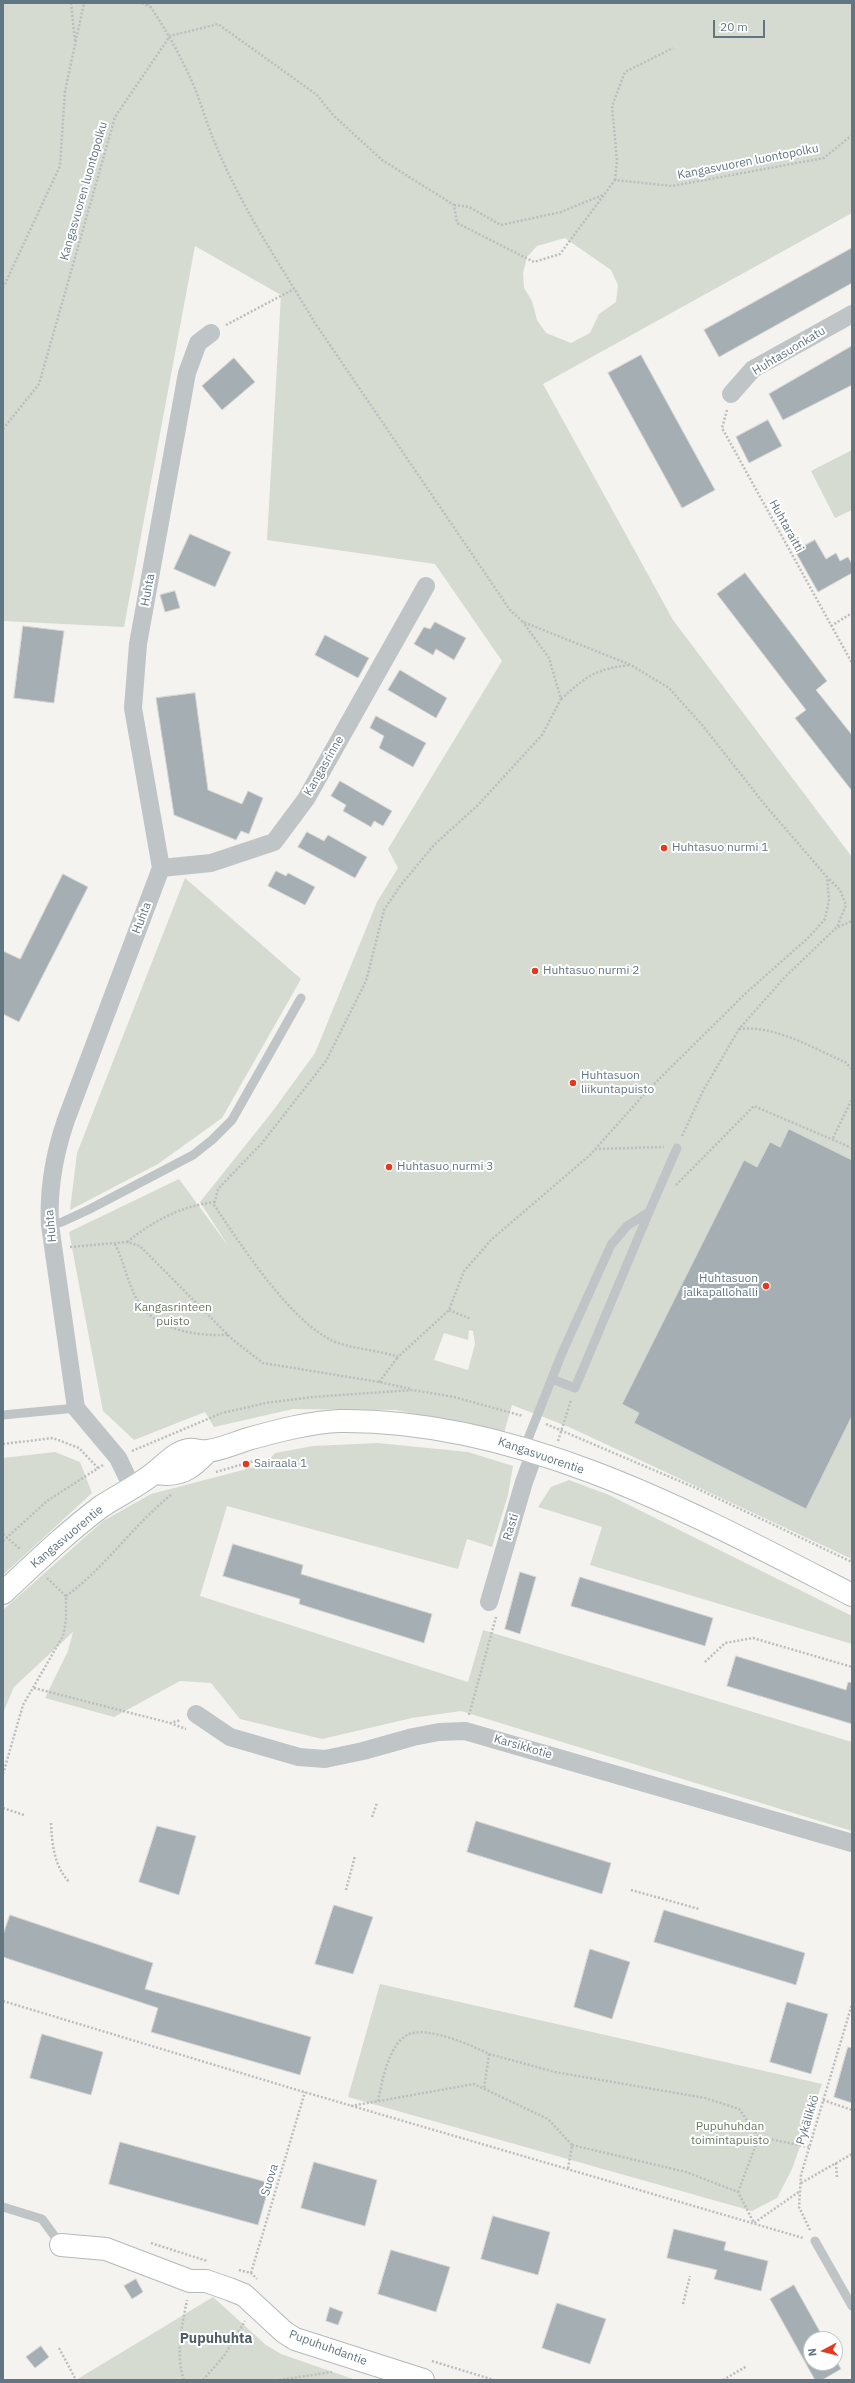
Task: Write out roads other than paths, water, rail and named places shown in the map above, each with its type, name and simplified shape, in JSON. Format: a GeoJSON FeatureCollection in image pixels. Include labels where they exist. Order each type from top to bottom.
{"type":"FeatureCollection","features":[{"type":"Feature","properties":{"kind":"main road","name":"Kangasvuorentie"},"geometry":{"type":"LineString","coordinates":[[3,1593],[74,1528],[132,1487],[155,1473],[165,1461],[188,1450],[208,1451],[294,1428],[338,1421],[428,1426],[464,1433],[529,1451],[634,1489],[852,1596]]}},
{"type":"Feature","properties":{"kind":"main road"},"geometry":{"type":"LineString","coordinates":[[155,1473],[171,1475],[194,1466],[208,1451]]}},
{"type":"Feature","properties":{"kind":"main road","name":"Pupuhuhdantie"},"geometry":{"type":"LineString","coordinates":[[61,2245],[106,2249],[190,2281],[206,2281],[244,2295],[284,2332],[295,2339],[424,2370]]}},
{"type":"Feature","properties":{"kind":"street","name":"Huhtasuonkatu"},"geometry":{"type":"LineString","coordinates":[[731,394],[753,369],[852,314]]}},
{"type":"Feature","properties":{"kind":"street","name":"Huhta"},"geometry":{"type":"LineString","coordinates":[[76,1408],[50,1225],[49,1196],[56,1149],[161,868],[133,708],[138,652],[188,373],[198,343],[211,333]]}},
{"type":"Feature","properties":{"kind":"street","name":"Kangasrinne"},"geometry":{"type":"LineString","coordinates":[[161,868],[211,863],[274,842],[306,799],[426,586]]}},
{"type":"Feature","properties":{"kind":"street"},"geometry":{"type":"LineString","coordinates":[[76,1408],[118,1458],[132,1487]]}},
{"type":"Feature","properties":{"kind":"street","name":"Rasti"},"geometry":{"type":"LineString","coordinates":[[489,1602],[522,1489],[529,1451]]}},
{"type":"Feature","properties":{"kind":"street","name":"Karsikkotie"},"geometry":{"type":"LineString","coordinates":[[196,1714],[230,1737],[306,1758],[325,1759],[363,1751],[413,1736],[439,1732],[465,1731],[852,1842]]}},
{"type":"Feature","properties":{"kind":"lane"},"geometry":{"type":"LineString","coordinates":[[50,1225],[62,1222],[88,1210],[193,1154],[212,1140],[232,1120],[301,998]]}},
{"type":"Feature","properties":{"kind":"lane"},"geometry":{"type":"LineString","coordinates":[[552,1380],[575,1388],[677,1148]]}},
{"type":"Feature","properties":{"kind":"lane"},"geometry":{"type":"LineString","coordinates":[[529,1451],[534,1420],[611,1245],[627,1226],[649,1212]]}},
{"type":"Feature","properties":{"kind":"lane"},"geometry":{"type":"LineString","coordinates":[[3,1415],[76,1408]]}},
{"type":"Feature","properties":{"kind":"lane"},"geometry":{"type":"LineString","coordinates":[[3,2208],[42,2219],[61,2245]]}},
{"type":"Feature","properties":{"kind":"lane"},"geometry":{"type":"LineString","coordinates":[[816,2241],[852,2306]]}},
{"type":"Feature","properties":{"kind":"place","name":"Huhtasuo nurmi 1"},"geometry":{"type":"Point","coordinates":[664,848]}},
{"type":"Feature","properties":{"kind":"place","name":"Huhtasuo nurmi 2"},"geometry":{"type":"Point","coordinates":[535,971]}},
{"type":"Feature","properties":{"kind":"place","name":"Huhtasuon liikuntapuisto"},"geometry":{"type":"Point","coordinates":[573,1083]}},
{"type":"Feature","properties":{"kind":"place","name":"Huhtasuo nurmi 3"},"geometry":{"type":"Point","coordinates":[389,1167]}},
{"type":"Feature","properties":{"kind":"place","name":"Huhtasuon jalkapallohalli"},"geometry":{"type":"Point","coordinates":[766,1286]}},
{"type":"Feature","properties":{"kind":"place","name":"Sairaala 1"},"geometry":{"type":"Point","coordinates":[246,1464]}},
{"type":"Feature","properties":{"kind":"district","name":"Pupuhuhta"},"geometry":{"type":"Point","coordinates":[216,2339]}},
{"type":"Feature","properties":{"kind":"park label","name":"Kangasrinteen puisto"},"geometry":{"type":"Point","coordinates":[173,1315]}},
{"type":"Feature","properties":{"kind":"park label","name":"Pupuhuhdan toimintapuisto"},"geometry":{"type":"Point","coordinates":[730,2134]}}]}
